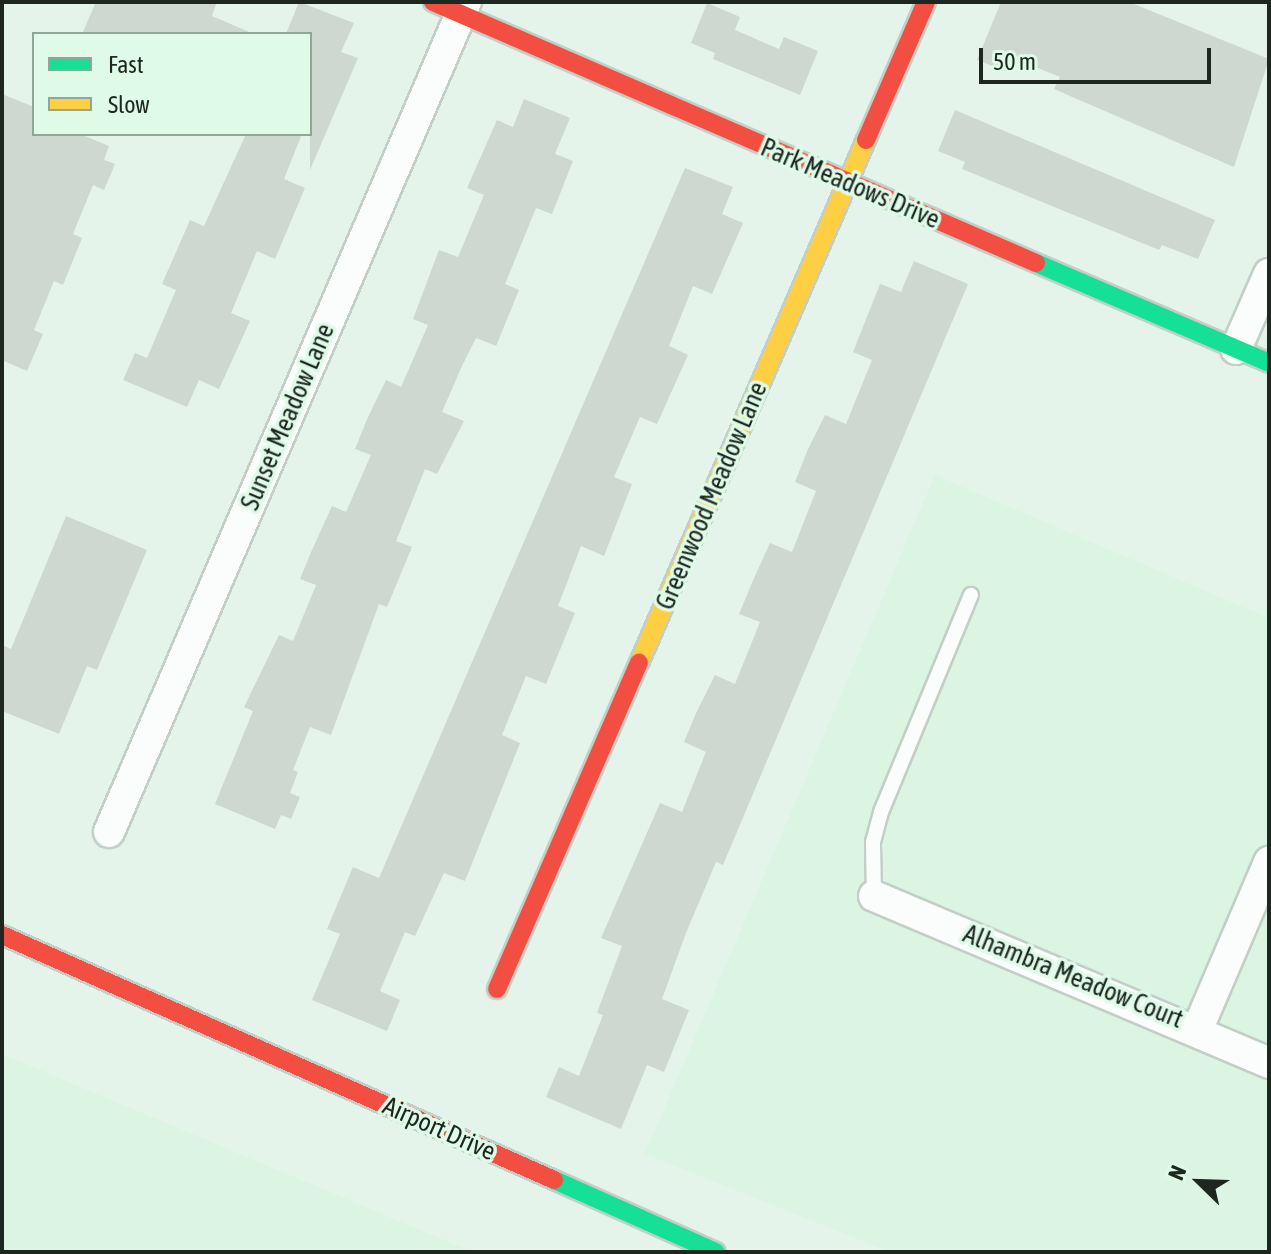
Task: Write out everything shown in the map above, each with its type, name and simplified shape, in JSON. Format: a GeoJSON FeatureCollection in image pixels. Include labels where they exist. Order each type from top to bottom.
{"type":"FeatureCollection","features":[{"type":"Feature","properties":{"kind":"street","name":"Greenwood Meadow Lane"},"geometry":{"type":"LineString","coordinates":[[497,989],[926,2]]}},
{"type":"Feature","properties":{"kind":"street","name":"Park Meadows Drive"},"geometry":{"type":"LineString","coordinates":[[453,6],[847,184],[1269,363]]}},
{"type":"Feature","properties":{"kind":"street","name":"Sunset Meadow Lane"},"geometry":{"type":"LineString","coordinates":[[109,832],[453,6]]}},
{"type":"Feature","properties":{"kind":"street"},"geometry":{"type":"LineString","coordinates":[[1236,349],[1269,274]]}},
{"type":"Feature","properties":{"kind":"street"},"geometry":{"type":"LineString","coordinates":[[1198,1028],[1269,862]]}},
{"type":"Feature","properties":{"kind":"street","name":"Alhambra Meadow Court"},"geometry":{"type":"LineString","coordinates":[[874,896],[1198,1028],[1269,1063]]}},
{"type":"Feature","properties":{"kind":"street","name":"Airport Drive"},"geometry":{"type":"LineString","coordinates":[[2,935],[716,1252]]}},
{"type":"Feature","properties":{"kind":"street","name":"Airport Drive"},"geometry":{"type":"LineString","coordinates":[[46,977],[163,1006]]}},
{"type":"Feature","properties":{"kind":"lane"},"geometry":{"type":"LineString","coordinates":[[874,896],[873,842],[881,812],[971,595]]}},
{"type":"Feature","properties":{"kind":"shaded area"},"geometry":{"type":"Polygon","coordinates":[[[935,475],[1269,618],[1269,1252],[890,1252],[645,1154],[935,475]]]}},
{"type":"Feature","properties":{"kind":"shaded area"},"geometry":{"type":"Polygon","coordinates":[[[2,1054],[473,1252],[2,1252],[2,1054]]]}},
{"type":"Feature","properties":{"kind":"building"},"geometry":{"type":"Polygon","coordinates":[[[96,2],[217,2],[212,16],[249,32],[83,32],[96,2]]]}},
{"type":"Feature","properties":{"kind":"building"},"geometry":{"type":"Polygon","coordinates":[[[299,2],[354,23],[341,52],[358,58],[310,170],[312,32],[287,32],[299,2]]]}},
{"type":"Feature","properties":{"kind":"building"},"geometry":{"type":"Polygon","coordinates":[[[1001,2],[1129,2],[1269,59],[1234,167],[1054,89],[1060,77],[1016,59],[1010,73],[977,60],[1001,2]]]}},
{"type":"Feature","properties":{"kind":"building"},"geometry":{"type":"Polygon","coordinates":[[[707,3],[740,17],[735,30],[779,49],[784,37],[818,51],[800,95],[713,59],[715,53],[691,43],[707,3]]]}},
{"type":"Feature","properties":{"kind":"building"},"geometry":{"type":"Polygon","coordinates":[[[2,94],[32,106],[32,136],[85,136],[109,146],[104,160],[115,164],[104,190],[93,185],[73,234],[82,238],[63,285],[54,281],[34,330],[43,334],[27,371],[2,360],[2,94]]]}},
{"type":"Feature","properties":{"kind":"building"},"geometry":{"type":"Polygon","coordinates":[[[524,99],[570,118],[555,154],[573,161],[552,214],[536,208],[505,284],[519,290],[496,346],[476,338],[462,366],[442,412],[464,421],[437,474],[425,469],[396,541],[412,547],[387,607],[379,604],[331,735],[310,727],[293,770],[298,772],[290,793],[300,797],[291,819],[281,815],[275,829],[215,804],[253,711],[244,707],[279,635],[293,641],[316,585],[300,579],[312,550],[332,506],[346,512],[371,455],[355,449],[368,417],[386,380],[401,387],[428,325],[413,319],[439,250],[458,257],[484,195],[467,188],[497,120],[513,127],[524,99]]]}},
{"type":"Feature","properties":{"kind":"building"},"geometry":{"type":"Polygon","coordinates":[[[955,110],[1215,220],[1198,259],[1162,245],[1159,250],[962,169],[965,162],[938,151],[955,110]]]}},
{"type":"Feature","properties":{"kind":"building"},"geometry":{"type":"Polygon","coordinates":[[[245,136],[301,136],[284,179],[305,188],[275,259],[257,251],[231,313],[250,321],[219,389],[199,380],[187,407],[123,380],[135,353],[147,358],[176,290],[162,284],[190,220],[204,226],[245,136]]]}},
{"type":"Feature","properties":{"kind":"building"},"geometry":{"type":"Polygon","coordinates":[[[685,168],[733,187],[722,214],[743,223],[712,294],[693,286],[669,346],[688,355],[657,424],[640,417],[614,477],[632,484],[604,556],[581,546],[558,606],[575,613],[546,684],[526,676],[502,735],[520,743],[465,881],[444,873],[415,936],[405,932],[380,991],[400,1000],[387,1031],[312,1000],[340,934],[327,929],[353,867],[379,878],[685,168]]]}},
{"type":"Feature","properties":{"kind":"building"},"geometry":{"type":"Polygon","coordinates":[[[914,261],[968,284],[723,865],[716,862],[686,933],[662,999],[689,1010],[664,1072],[647,1065],[621,1129],[546,1097],[559,1067],[579,1076],[603,1015],[597,1013],[622,946],[601,938],[660,803],[682,812],[706,752],[684,742],[715,675],[735,684],[760,622],[739,614],[770,543],[792,552],[816,491],[795,482],[825,415],[846,424],[872,360],[853,352],[880,284],[901,292],[914,261]]]}},
{"type":"Feature","properties":{"kind":"building"},"geometry":{"type":"Polygon","coordinates":[[[66,516],[147,550],[97,670],[87,666],[59,734],[2,711],[2,645],[11,649],[66,516]]]}},
{"type":"Feature","properties":{"kind":"traffic: fast"},"geometry":{"type":"LineString","coordinates":[[1036,263],[1269,363]]}},
{"type":"Feature","properties":{"kind":"traffic: fast"},"geometry":{"type":"LineString","coordinates":[[554,1180],[716,1252]]}},
{"type":"Feature","properties":{"kind":"traffic: slow"},"geometry":{"type":"LineString","coordinates":[[639,663],[866,140]]}},
{"type":"Feature","properties":{"kind":"traffic: jam"},"geometry":{"type":"LineString","coordinates":[[433,2],[1036,263]]}},
{"type":"Feature","properties":{"kind":"traffic: jam"},"geometry":{"type":"LineString","coordinates":[[866,140],[926,2]]}},
{"type":"Feature","properties":{"kind":"traffic: jam"},"geometry":{"type":"LineString","coordinates":[[497,989],[639,663]]}},
{"type":"Feature","properties":{"kind":"traffic: jam"},"geometry":{"type":"LineString","coordinates":[[2,935],[554,1180]]}}]}
